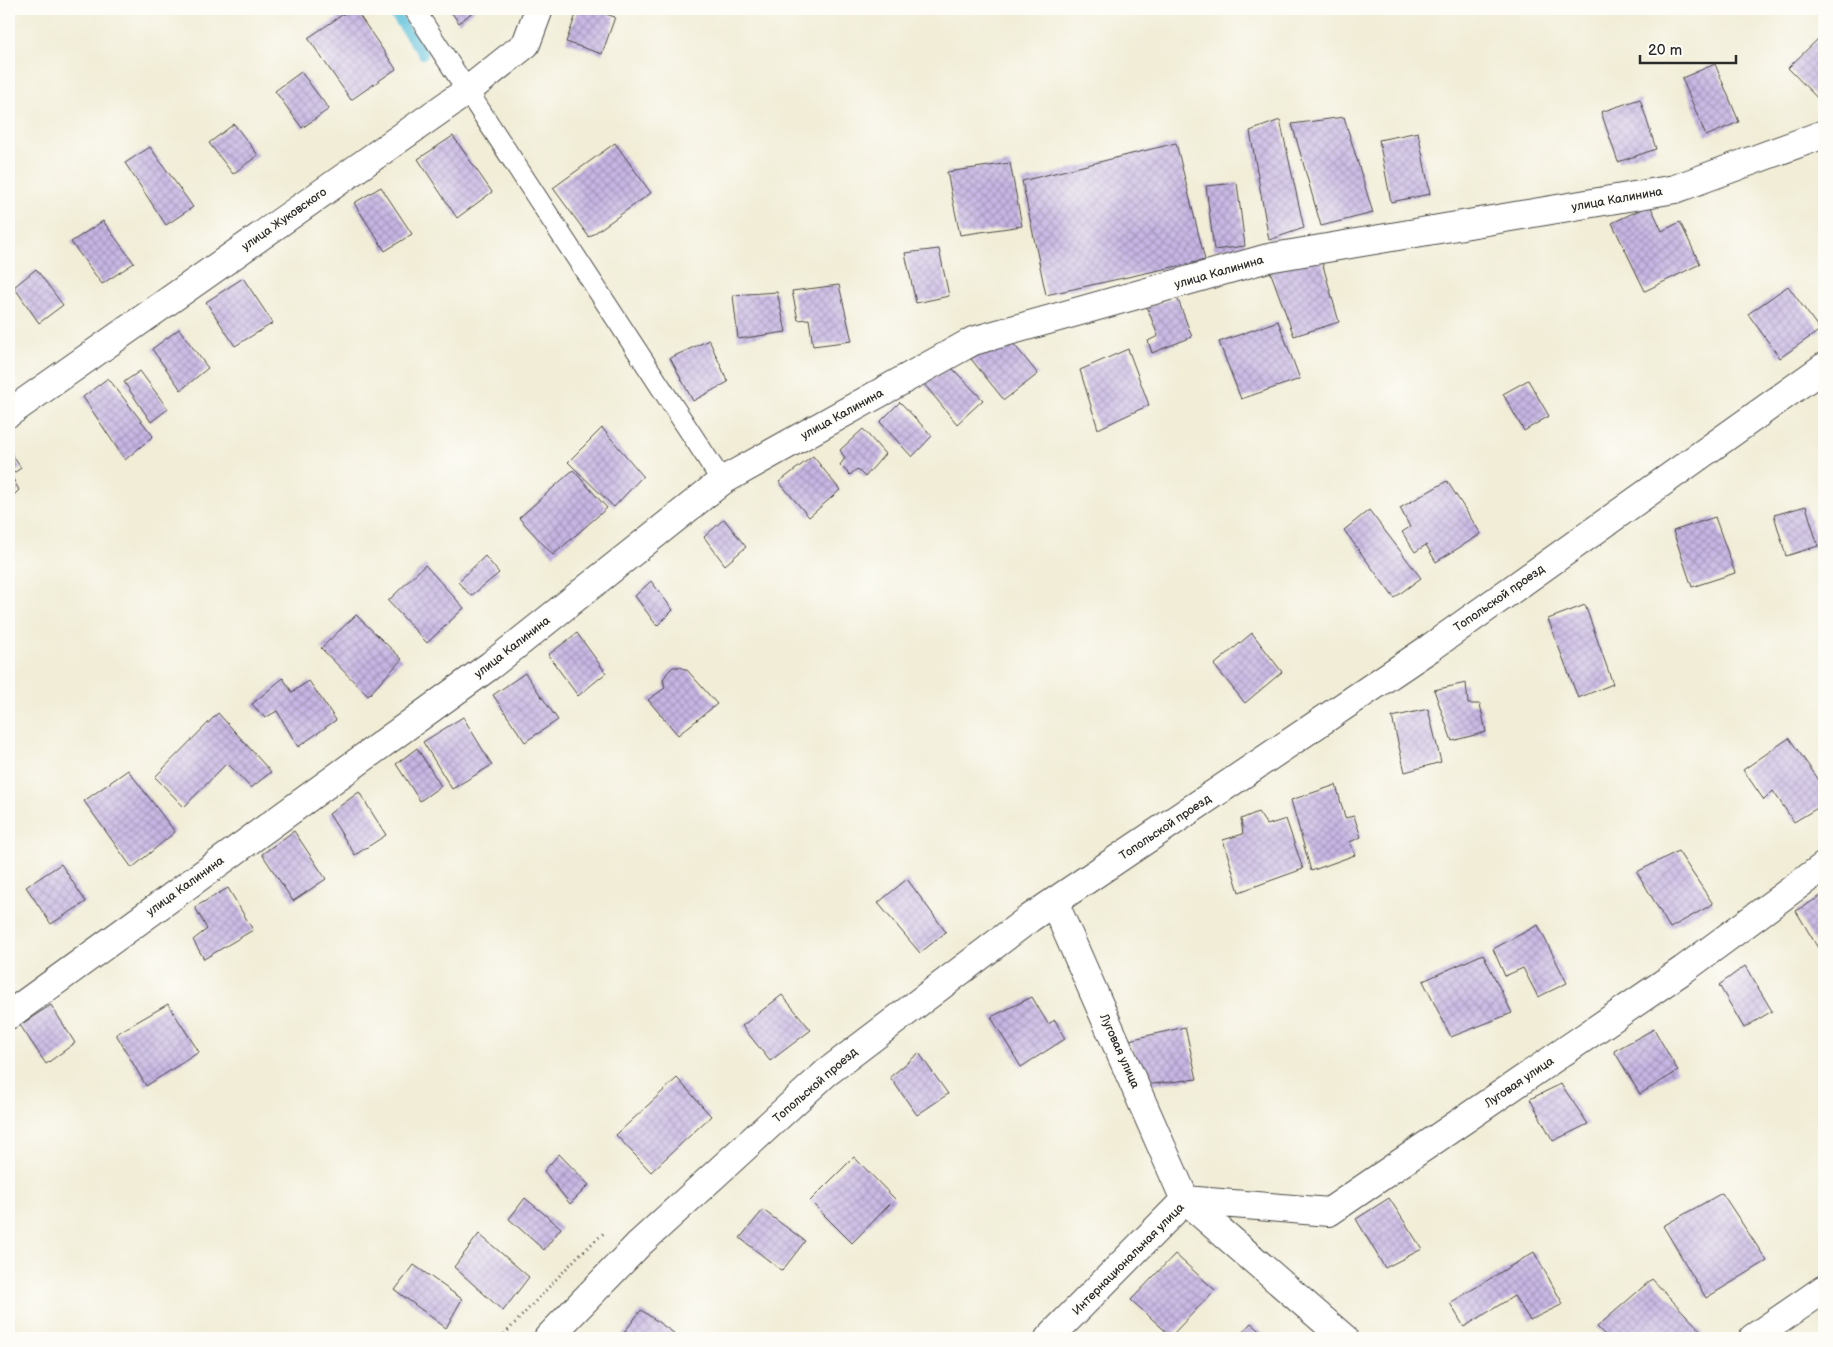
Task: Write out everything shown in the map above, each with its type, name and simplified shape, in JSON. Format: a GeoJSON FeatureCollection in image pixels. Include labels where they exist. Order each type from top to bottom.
{"type":"FeatureCollection","features":[{"type":"Feature","properties":{"kind":"street","name":"улица Жуковского"},"geometry":{"type":"LineString","coordinates":[[9,413],[467,91],[526,44],[539,9]]}},
{"type":"Feature","properties":{"kind":"street","name":"улица Калинина"},"geometry":{"type":"LineString","coordinates":[[9,1015],[491,665],[722,481],[973,342],[1268,258],[1675,189],[1824,134]]}},
{"type":"Feature","properties":{"kind":"street","name":"Топольской проезд"},"geometry":{"type":"LineString","coordinates":[[548,1338],[639,1244],[826,1073],[1030,918],[1430,648],[1824,367]]}},
{"type":"Feature","properties":{"kind":"street","name":"Луговая улица"},"geometry":{"type":"LineString","coordinates":[[1185,1200],[1329,1212],[1683,970],[1824,866]]}},
{"type":"Feature","properties":{"kind":"street","name":"Луговая улица"},"geometry":{"type":"LineString","coordinates":[[1054,902],[1185,1200],[1344,1338]]}},
{"type":"Feature","properties":{"kind":"street","name":"Интернациональная улица"},"geometry":{"type":"LineString","coordinates":[[1049,1338],[1185,1200]]}},
{"type":"Feature","properties":{"kind":"street"},"geometry":{"type":"LineString","coordinates":[[1753,1338],[1824,1289]]}},
{"type":"Feature","properties":{"kind":"lane"},"geometry":{"type":"LineString","coordinates":[[414,9],[722,481]]}},
{"type":"Feature","properties":{"kind":"building"},"geometry":{"type":"Polygon","coordinates":[[[351,9],[355,9],[396,69],[351,100],[308,38],[351,9]]]}},
{"type":"Feature","properties":{"kind":"building"},"geometry":{"type":"Polygon","coordinates":[[[449,9],[476,9],[459,23],[449,9]]]}},
{"type":"Feature","properties":{"kind":"building"},"geometry":{"type":"Polygon","coordinates":[[[578,9],[590,9],[615,17],[602,54],[566,42],[578,9]]]}},
{"type":"Feature","properties":{"kind":"building"},"geometry":{"type":"Polygon","coordinates":[[[1819,38],[1824,43],[1824,105],[1788,68],[1819,38]]]}},
{"type":"Feature","properties":{"kind":"building"},"geometry":{"type":"Polygon","coordinates":[[[1715,64],[1739,122],[1706,136],[1682,78],[1715,64]]]}},
{"type":"Feature","properties":{"kind":"building"},"geometry":{"type":"Polygon","coordinates":[[[301,72],[329,109],[302,128],[275,91],[301,72]]]}},
{"type":"Feature","properties":{"kind":"building"},"geometry":{"type":"Polygon","coordinates":[[[1640,99],[1656,149],[1618,162],[1601,112],[1640,99]]]}},
{"type":"Feature","properties":{"kind":"building"},"geometry":{"type":"Polygon","coordinates":[[[1344,117],[1373,213],[1321,226],[1292,124],[1344,117]]]}},
{"type":"Feature","properties":{"kind":"building"},"geometry":{"type":"Polygon","coordinates":[[[1280,120],[1304,228],[1269,240],[1250,131],[1280,120]]]}},
{"type":"Feature","properties":{"kind":"building"},"geometry":{"type":"Polygon","coordinates":[[[234,124],[258,155],[233,174],[209,143],[234,124]]]}},
{"type":"Feature","properties":{"kind":"building"},"geometry":{"type":"Polygon","coordinates":[[[1418,132],[1430,194],[1391,202],[1379,140],[1418,132]]]}},
{"type":"Feature","properties":{"kind":"building"},"geometry":{"type":"Polygon","coordinates":[[[453,136],[492,192],[457,218],[418,159],[453,136]]]}},
{"type":"Feature","properties":{"kind":"building"},"geometry":{"type":"Polygon","coordinates":[[[615,143],[651,193],[589,237],[553,188],[615,143]]]}},
{"type":"Feature","properties":{"kind":"building"},"geometry":{"type":"Polygon","coordinates":[[[1176,143],[1205,260],[1046,295],[1022,181],[1176,143]]]}},
{"type":"Feature","properties":{"kind":"building"},"geometry":{"type":"Polygon","coordinates":[[[150,147],[193,207],[166,225],[125,163],[150,147]]]}},
{"type":"Feature","properties":{"kind":"building"},"geometry":{"type":"Polygon","coordinates":[[[1010,163],[1022,226],[960,235],[947,172],[1010,163]]]}},
{"type":"Feature","properties":{"kind":"building"},"geometry":{"type":"Polygon","coordinates":[[[1237,183],[1245,246],[1214,250],[1206,186],[1237,183]]]}},
{"type":"Feature","properties":{"kind":"building"},"geometry":{"type":"Polygon","coordinates":[[[381,187],[412,234],[385,251],[354,203],[381,187]]]}},
{"type":"Feature","properties":{"kind":"building"},"geometry":{"type":"Polygon","coordinates":[[[1650,205],[1662,231],[1680,222],[1700,264],[1645,291],[1612,223],[1650,205]]]}},
{"type":"Feature","properties":{"kind":"building"},"geometry":{"type":"Polygon","coordinates":[[[103,221],[134,263],[102,284],[71,242],[103,221]]]}},
{"type":"Feature","properties":{"kind":"building"},"geometry":{"type":"Polygon","coordinates":[[[939,249],[949,296],[916,303],[905,253],[939,249]]]}},
{"type":"Feature","properties":{"kind":"building"},"geometry":{"type":"Polygon","coordinates":[[[1320,255],[1339,322],[1294,336],[1269,268],[1320,255]]]}},
{"type":"Feature","properties":{"kind":"building"},"geometry":{"type":"Polygon","coordinates":[[[36,269],[63,305],[39,323],[14,287],[36,269]]]}},
{"type":"Feature","properties":{"kind":"building"},"geometry":{"type":"Polygon","coordinates":[[[243,278],[273,323],[235,346],[206,302],[243,278]]]}},
{"type":"Feature","properties":{"kind":"building"},"geometry":{"type":"Polygon","coordinates":[[[839,285],[852,341],[813,346],[809,319],[798,320],[792,291],[839,285]]]}},
{"type":"Feature","properties":{"kind":"building"},"geometry":{"type":"Polygon","coordinates":[[[1788,286],[1820,330],[1780,358],[1748,314],[1788,286]]]}},
{"type":"Feature","properties":{"kind":"building"},"geometry":{"type":"Polygon","coordinates":[[[777,292],[786,332],[738,339],[733,295],[777,292]]]}},
{"type":"Feature","properties":{"kind":"building"},"geometry":{"type":"Polygon","coordinates":[[[1177,297],[1192,337],[1152,353],[1148,341],[1158,336],[1147,307],[1177,297]]]}},
{"type":"Feature","properties":{"kind":"building"},"geometry":{"type":"Polygon","coordinates":[[[1278,321],[1300,379],[1241,399],[1219,342],[1278,321]]]}},
{"type":"Feature","properties":{"kind":"building"},"geometry":{"type":"Polygon","coordinates":[[[179,329],[208,368],[181,390],[152,349],[179,329]]]}},
{"type":"Feature","properties":{"kind":"building"},"geometry":{"type":"Polygon","coordinates":[[[1008,337],[1038,374],[1004,400],[971,359],[1008,337]]]}},
{"type":"Feature","properties":{"kind":"building"},"geometry":{"type":"Polygon","coordinates":[[[709,340],[728,382],[693,401],[670,358],[709,340]]]}},
{"type":"Feature","properties":{"kind":"building"},"geometry":{"type":"Polygon","coordinates":[[[1128,349],[1149,405],[1098,429],[1080,370],[1128,349]]]}},
{"type":"Feature","properties":{"kind":"building"},"geometry":{"type":"Polygon","coordinates":[[[950,366],[983,400],[957,424],[924,384],[950,366]]]}},
{"type":"Feature","properties":{"kind":"building"},"geometry":{"type":"Polygon","coordinates":[[[140,371],[168,409],[151,422],[124,382],[140,371]]]}},
{"type":"Feature","properties":{"kind":"building"},"geometry":{"type":"Polygon","coordinates":[[[108,378],[153,436],[125,460],[83,397],[108,378]]]}},
{"type":"Feature","properties":{"kind":"building"},"geometry":{"type":"Polygon","coordinates":[[[1528,380],[1549,416],[1524,431],[1503,394],[1528,380]]]}},
{"type":"Feature","properties":{"kind":"building"},"geometry":{"type":"Polygon","coordinates":[[[900,402],[932,436],[912,457],[880,422],[900,402]]]}},
{"type":"Feature","properties":{"kind":"building"},"geometry":{"type":"Polygon","coordinates":[[[602,428],[643,476],[614,507],[568,462],[602,428]]]}},
{"type":"Feature","properties":{"kind":"building"},"geometry":{"type":"Polygon","coordinates":[[[863,429],[885,454],[865,477],[857,469],[850,475],[840,465],[845,458],[840,450],[863,429]]]}},
{"type":"Feature","properties":{"kind":"building"},"geometry":{"type":"Polygon","coordinates":[[[9,450],[21,468],[11,475],[19,490],[9,500],[9,450]]]}},
{"type":"Feature","properties":{"kind":"building"},"geometry":{"type":"Polygon","coordinates":[[[813,456],[840,490],[809,517],[779,482],[813,456]]]}},
{"type":"Feature","properties":{"kind":"building"},"geometry":{"type":"Polygon","coordinates":[[[573,470],[607,508],[553,555],[519,518],[573,470]]]}},
{"type":"Feature","properties":{"kind":"building"},"geometry":{"type":"Polygon","coordinates":[[[1447,481],[1481,534],[1436,562],[1426,545],[1415,552],[1402,532],[1410,527],[1400,508],[1447,481]]]}},
{"type":"Feature","properties":{"kind":"building"},"geometry":{"type":"Polygon","coordinates":[[[1806,506],[1818,546],[1786,556],[1774,515],[1806,506]]]}},
{"type":"Feature","properties":{"kind":"building"},"geometry":{"type":"Polygon","coordinates":[[[1369,510],[1421,578],[1394,598],[1344,530],[1369,510]]]}},
{"type":"Feature","properties":{"kind":"building"},"geometry":{"type":"Polygon","coordinates":[[[1715,517],[1735,573],[1692,587],[1673,531],[1715,517]]]}},
{"type":"Feature","properties":{"kind":"building"},"geometry":{"type":"Polygon","coordinates":[[[724,519],[746,547],[725,565],[704,537],[724,519]]]}},
{"type":"Feature","properties":{"kind":"building"},"geometry":{"type":"Polygon","coordinates":[[[485,556],[499,573],[471,596],[458,582],[485,556]]]}},
{"type":"Feature","properties":{"kind":"building"},"geometry":{"type":"Polygon","coordinates":[[[425,565],[464,608],[427,643],[388,601],[425,565]]]}},
{"type":"Feature","properties":{"kind":"building"},"geometry":{"type":"Polygon","coordinates":[[[651,581],[673,610],[657,626],[635,596],[651,581]]]}},
{"type":"Feature","properties":{"kind":"building"},"geometry":{"type":"Polygon","coordinates":[[[1585,605],[1613,684],[1578,698],[1548,619],[1585,605]]]}},
{"type":"Feature","properties":{"kind":"building"},"geometry":{"type":"Polygon","coordinates":[[[356,615],[402,659],[368,696],[321,648],[356,615]]]}},
{"type":"Feature","properties":{"kind":"building"},"geometry":{"type":"Polygon","coordinates":[[[577,633],[606,673],[578,696],[548,655],[577,633]]]}},
{"type":"Feature","properties":{"kind":"building"},"geometry":{"type":"Polygon","coordinates":[[[1252,633],[1282,672],[1245,703],[1214,665],[1252,633]]]}},
{"type":"Feature","properties":{"kind":"building"},"geometry":{"type":"Polygon","coordinates":[[[673,667],[687,670],[717,704],[678,735],[648,700],[665,688],[663,679],[673,667]]]}},
{"type":"Feature","properties":{"kind":"building"},"geometry":{"type":"Polygon","coordinates":[[[525,673],[558,720],[525,742],[493,695],[525,673]]]}},
{"type":"Feature","properties":{"kind":"building"},"geometry":{"type":"Polygon","coordinates":[[[283,678],[292,692],[309,681],[336,720],[298,747],[277,711],[265,718],[252,704],[283,678]]]}},
{"type":"Feature","properties":{"kind":"building"},"geometry":{"type":"Polygon","coordinates":[[[1466,683],[1468,704],[1480,704],[1486,732],[1452,741],[1434,690],[1466,683]]]}},
{"type":"Feature","properties":{"kind":"building"},"geometry":{"type":"Polygon","coordinates":[[[1428,709],[1441,762],[1405,772],[1392,717],[1428,709]]]}},
{"type":"Feature","properties":{"kind":"building"},"geometry":{"type":"Polygon","coordinates":[[[218,713],[271,772],[251,788],[227,763],[184,807],[155,777],[218,713]]]}},
{"type":"Feature","properties":{"kind":"building"},"geometry":{"type":"Polygon","coordinates":[[[463,717],[492,765],[452,789],[423,742],[463,717]]]}},
{"type":"Feature","properties":{"kind":"building"},"geometry":{"type":"Polygon","coordinates":[[[1789,738],[1824,787],[1824,804],[1794,822],[1773,791],[1764,800],[1743,770],[1789,738]]]}},
{"type":"Feature","properties":{"kind":"building"},"geometry":{"type":"Polygon","coordinates":[[[417,748],[441,786],[420,801],[396,764],[417,748]]]}},
{"type":"Feature","properties":{"kind":"building"},"geometry":{"type":"Polygon","coordinates":[[[128,770],[175,832],[132,868],[84,801],[128,770]]]}},
{"type":"Feature","properties":{"kind":"building"},"geometry":{"type":"Polygon","coordinates":[[[1336,785],[1345,818],[1354,816],[1361,837],[1350,842],[1355,855],[1311,871],[1291,800],[1336,785]]]}},
{"type":"Feature","properties":{"kind":"building"},"geometry":{"type":"Polygon","coordinates":[[[359,792],[386,835],[355,855],[329,814],[359,792]]]}},
{"type":"Feature","properties":{"kind":"building"},"geometry":{"type":"Polygon","coordinates":[[[1258,812],[1267,825],[1286,819],[1303,869],[1239,892],[1223,840],[1243,834],[1241,819],[1258,812]]]}},
{"type":"Feature","properties":{"kind":"building"},"geometry":{"type":"Polygon","coordinates":[[[294,831],[326,879],[293,901],[262,854],[294,831]]]}},
{"type":"Feature","properties":{"kind":"building"},"geometry":{"type":"Polygon","coordinates":[[[1678,851],[1713,904],[1670,928],[1637,872],[1678,851]]]}},
{"type":"Feature","properties":{"kind":"building"},"geometry":{"type":"Polygon","coordinates":[[[61,864],[86,902],[51,924],[26,887],[61,864]]]}},
{"type":"Feature","properties":{"kind":"building"},"geometry":{"type":"Polygon","coordinates":[[[907,879],[946,932],[920,953],[878,903],[907,879]]]}},
{"type":"Feature","properties":{"kind":"building"},"geometry":{"type":"Polygon","coordinates":[[[228,888],[253,930],[204,959],[193,940],[207,929],[195,907],[228,888]]]}},
{"type":"Feature","properties":{"kind":"building"},"geometry":{"type":"Polygon","coordinates":[[[1824,894],[1824,958],[1796,911],[1824,894]]]}},
{"type":"Feature","properties":{"kind":"building"},"geometry":{"type":"Polygon","coordinates":[[[1538,925],[1567,983],[1538,997],[1523,968],[1505,976],[1493,949],[1538,925]]]}},
{"type":"Feature","properties":{"kind":"building"},"geometry":{"type":"Polygon","coordinates":[[[1483,954],[1512,1013],[1451,1037],[1423,981],[1483,954]]]}},
{"type":"Feature","properties":{"kind":"building"},"geometry":{"type":"Polygon","coordinates":[[[1745,966],[1772,1011],[1744,1028],[1719,985],[1745,966]]]}},
{"type":"Feature","properties":{"kind":"building"},"geometry":{"type":"Polygon","coordinates":[[[782,995],[811,1030],[770,1061],[742,1026],[782,995]]]}},
{"type":"Feature","properties":{"kind":"building"},"geometry":{"type":"Polygon","coordinates":[[[1032,997],[1048,1024],[1055,1020],[1065,1039],[1021,1067],[991,1017],[1032,997]]]}},
{"type":"Feature","properties":{"kind":"building"},"geometry":{"type":"Polygon","coordinates":[[[168,1004],[199,1052],[146,1086],[116,1034],[168,1004]]]}},
{"type":"Feature","properties":{"kind":"building"},"geometry":{"type":"Polygon","coordinates":[[[51,1005],[75,1043],[46,1064],[20,1025],[51,1005]]]}},
{"type":"Feature","properties":{"kind":"building"},"geometry":{"type":"Polygon","coordinates":[[[1185,1027],[1197,1079],[1144,1085],[1129,1040],[1185,1027]]]}},
{"type":"Feature","properties":{"kind":"building"},"geometry":{"type":"Polygon","coordinates":[[[1654,1029],[1678,1071],[1640,1094],[1614,1051],[1654,1029]]]}},
{"type":"Feature","properties":{"kind":"building"},"geometry":{"type":"Polygon","coordinates":[[[919,1053],[948,1094],[917,1115],[890,1077],[919,1053]]]}},
{"type":"Feature","properties":{"kind":"building"},"geometry":{"type":"Polygon","coordinates":[[[677,1078],[711,1116],[651,1172],[616,1135],[677,1078]]]}},
{"type":"Feature","properties":{"kind":"building"},"geometry":{"type":"Polygon","coordinates":[[[1561,1084],[1588,1124],[1553,1141],[1530,1099],[1561,1084]]]}},
{"type":"Feature","properties":{"kind":"building"},"geometry":{"type":"Polygon","coordinates":[[[559,1154],[589,1185],[570,1204],[544,1171],[559,1154]]]}},
{"type":"Feature","properties":{"kind":"building"},"geometry":{"type":"Polygon","coordinates":[[[854,1157],[895,1199],[852,1243],[810,1201],[854,1157]]]}},
{"type":"Feature","properties":{"kind":"building"},"geometry":{"type":"Polygon","coordinates":[[[1722,1193],[1767,1261],[1706,1298],[1663,1226],[1722,1193]]]}},
{"type":"Feature","properties":{"kind":"building"},"geometry":{"type":"Polygon","coordinates":[[[525,1198],[561,1228],[544,1250],[509,1219],[525,1198]]]}},
{"type":"Feature","properties":{"kind":"building"},"geometry":{"type":"Polygon","coordinates":[[[1389,1198],[1422,1249],[1385,1268],[1356,1219],[1389,1198]]]}},
{"type":"Feature","properties":{"kind":"building"},"geometry":{"type":"Polygon","coordinates":[[[763,1210],[805,1241],[782,1271],[740,1238],[763,1210]]]}},
{"type":"Feature","properties":{"kind":"building"},"geometry":{"type":"Polygon","coordinates":[[[479,1234],[529,1277],[503,1311],[454,1267],[479,1234]]]}},
{"type":"Feature","properties":{"kind":"building"},"geometry":{"type":"Polygon","coordinates":[[[1534,1252],[1563,1304],[1530,1320],[1514,1296],[1464,1327],[1450,1303],[1534,1252]]]}},
{"type":"Feature","properties":{"kind":"building"},"geometry":{"type":"Polygon","coordinates":[[[1175,1254],[1215,1290],[1171,1336],[1131,1300],[1175,1254]]]}},
{"type":"Feature","properties":{"kind":"building"},"geometry":{"type":"Polygon","coordinates":[[[414,1265],[462,1299],[446,1328],[395,1290],[414,1265]]]}},
{"type":"Feature","properties":{"kind":"building"},"geometry":{"type":"Polygon","coordinates":[[[1652,1279],[1703,1333],[1698,1338],[1608,1338],[1597,1327],[1652,1279]]]}},
{"type":"Feature","properties":{"kind":"building"},"geometry":{"type":"Polygon","coordinates":[[[641,1310],[681,1338],[620,1338],[641,1310]]]}},
{"type":"Feature","properties":{"kind":"building"},"geometry":{"type":"Polygon","coordinates":[[[1251,1323],[1269,1338],[1237,1338],[1251,1323]]]}},
{"type":"Feature","properties":{"kind":"waterway"},"geometry":{"type":"LineString","coordinates":[[391,9],[423,54]]}}]}
